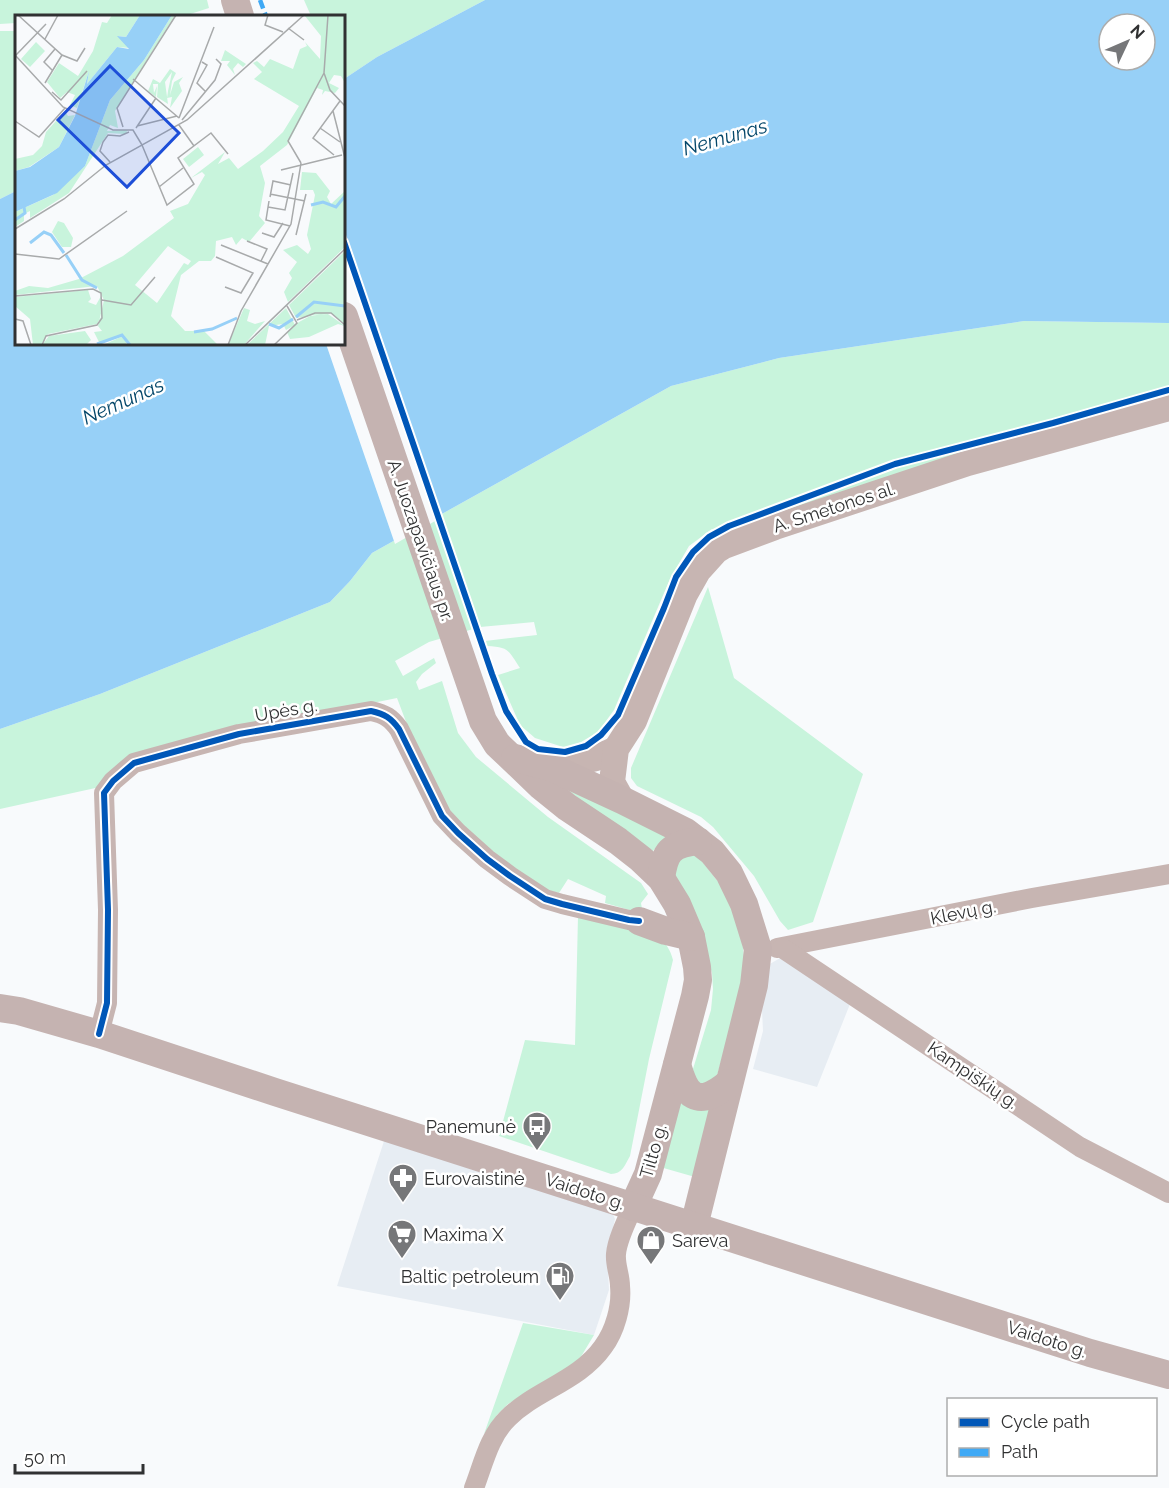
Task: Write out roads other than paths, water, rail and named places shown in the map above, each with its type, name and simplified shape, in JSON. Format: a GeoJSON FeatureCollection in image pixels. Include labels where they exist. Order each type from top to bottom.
{"type":"FeatureCollection","features":[{"type":"Feature","properties":{"kind":"main road"},"geometry":{"type":"LineString","coordinates":[[235,0],[240,15]]}},
{"type":"Feature","properties":{"kind":"main road","name":"A. Juozapavičiaus pr."},"geometry":{"type":"LineString","coordinates":[[345,319],[483,721],[497,744],[567,807]]}},
{"type":"Feature","properties":{"kind":"main road"},"geometry":{"type":"LineString","coordinates":[[512,757],[553,768],[675,826],[698,841],[712,852],[729,873],[770,949],[754,985],[694,1226]]}},
{"type":"Feature","properties":{"kind":"main road","name":"Tilto g."},"geometry":{"type":"LineString","coordinates":[[567,807],[618,841],[664,883],[684,919],[691,937],[697,967],[698,981],[695,996],[648,1174],[633,1207]]}},
{"type":"Feature","properties":{"kind":"main road"},"geometry":{"type":"LineString","coordinates":[[639,921],[652,913],[661,903],[664,883],[663,861],[668,853],[679,844],[698,841]]}},
{"type":"Feature","properties":{"kind":"main road"},"geometry":{"type":"LineString","coordinates":[[639,921],[691,937]]}},
{"type":"Feature","properties":{"kind":"main road","name":"Vaidoto g."},"geometry":{"type":"LineString","coordinates":[[0,1008],[19,1011],[99,1034],[633,1207],[1090,1353],[1169,1376]]}},
{"type":"Feature","properties":{"kind":"main road"},"geometry":{"type":"LineString","coordinates":[[676,1065],[684,1086],[699,1097],[716,1094],[729,1083]]}},
{"type":"Feature","properties":{"kind":"street","name":"A. Smetonos al."},"geometry":{"type":"LineString","coordinates":[[622,800],[612,782],[616,749],[634,721],[685,594],[698,571],[716,550],[775,527],[968,463],[1169,408]]}},
{"type":"Feature","properties":{"kind":"street","name":"Upės g."},"geometry":{"type":"LineString","coordinates":[[99,1034],[107,1003],[108,910],[104,793],[113,781],[134,763],[239,734],[371,711],[382,713],[392,718],[399,729],[442,816],[487,859],[519,883],[545,898],[639,921]]}},
{"type":"Feature","properties":{"kind":"street"},"geometry":{"type":"LineString","coordinates":[[553,768],[596,758],[616,749]]}},
{"type":"Feature","properties":{"kind":"street","name":"Klevų g."},"geometry":{"type":"LineString","coordinates":[[770,949],[1169,874]]}},
{"type":"Feature","properties":{"kind":"street","name":"Kampiškių g."},"geometry":{"type":"LineString","coordinates":[[770,949],[1080,1147],[1169,1193]]}},
{"type":"Feature","properties":{"kind":"street","name":"Tilto g."},"geometry":{"type":"LineString","coordinates":[[474,1488],[491,1443],[508,1418],[520,1407],[577,1373],[591,1362],[604,1345],[620,1307],[616,1253],[633,1207]]}},
{"type":"Feature","properties":{"kind":"water","name":"Nemunas"},"geometry":{"type":"Polygon","coordinates":[[[485,0],[1169,0],[1169,323],[1024,321],[779,358],[671,386],[372,553],[330,602],[100,694],[0,729],[0,199],[15,192],[15,345],[345,345],[345,78],[377,57],[485,0]]]}},
{"type":"Feature","properties":{"kind":"place","name":"Panemunė"},"geometry":{"type":"Point","coordinates":[537,1152]}},
{"type":"Feature","properties":{"kind":"place","name":"Eurovaistinė"},"geometry":{"type":"Point","coordinates":[403,1204]}},
{"type":"Feature","properties":{"kind":"place","name":"Maxima X"},"geometry":{"type":"Point","coordinates":[402,1260]}},
{"type":"Feature","properties":{"kind":"place","name":"Sareva"},"geometry":{"type":"Point","coordinates":[651,1266]}},
{"type":"Feature","properties":{"kind":"place","name":"Baltic petroleum"},"geometry":{"type":"Point","coordinates":[560,1302]}}]}
